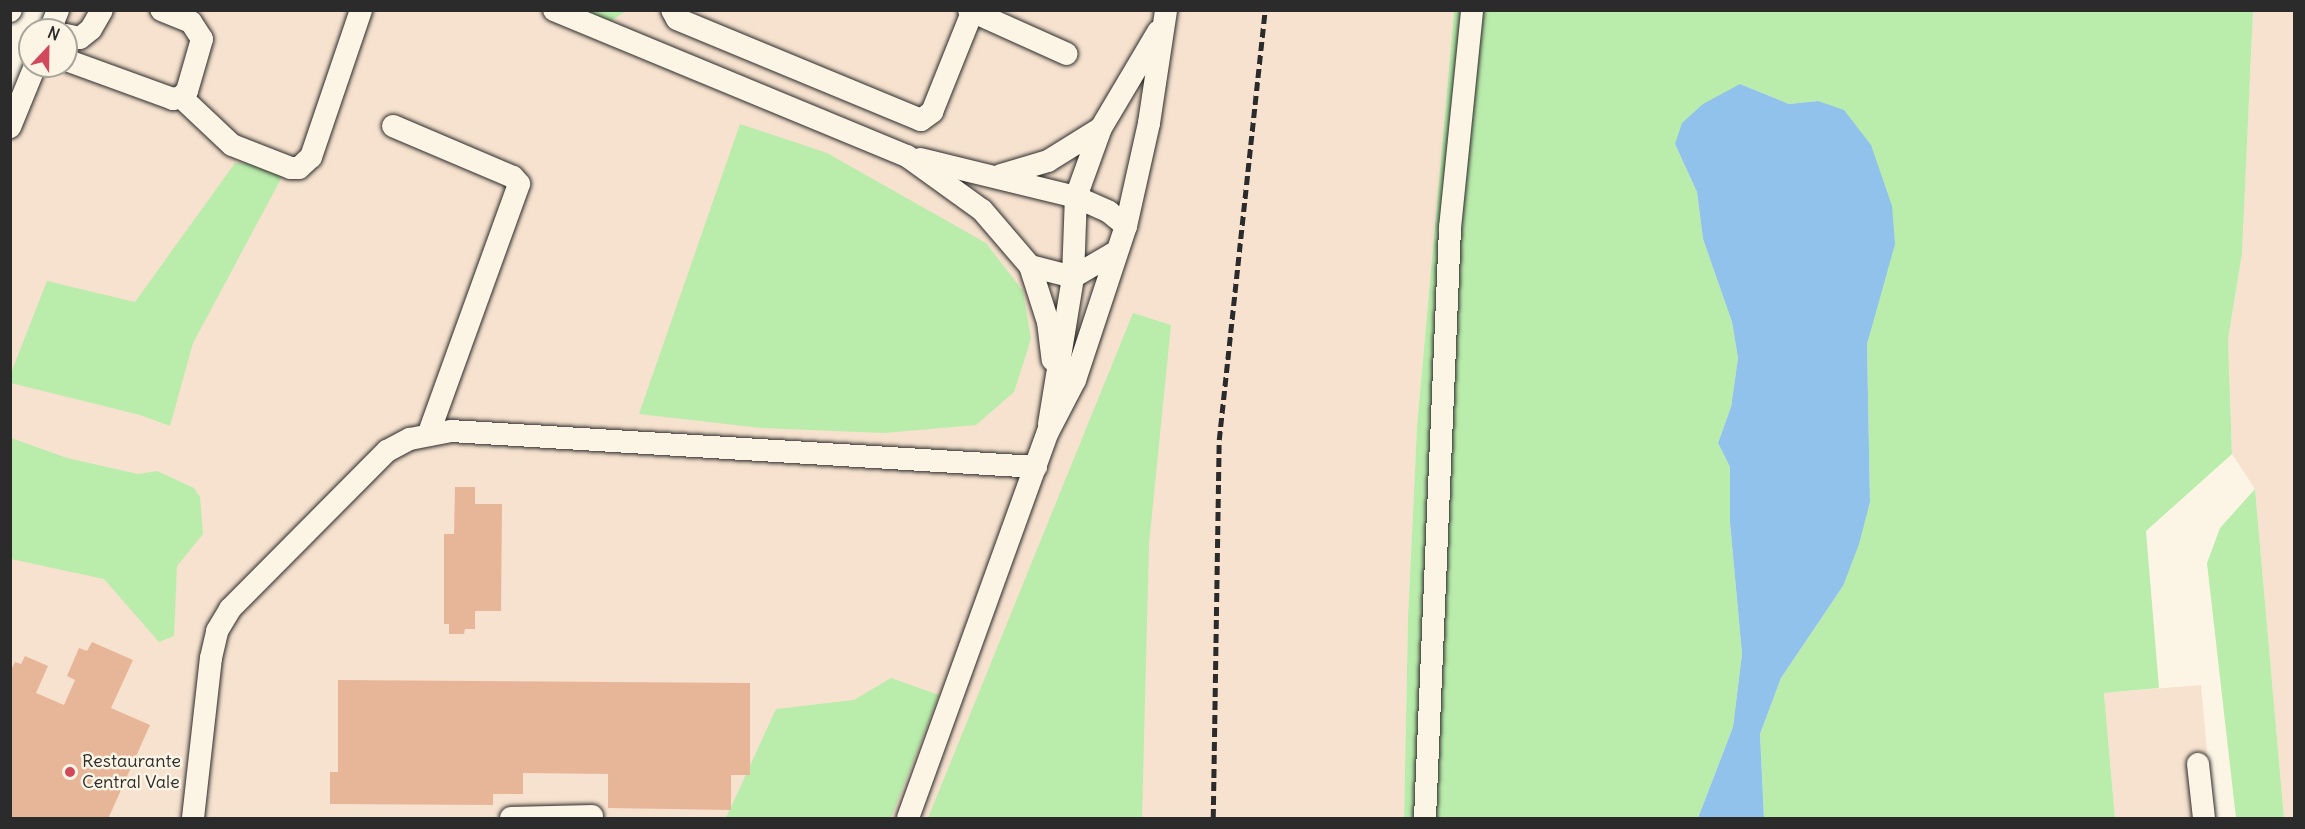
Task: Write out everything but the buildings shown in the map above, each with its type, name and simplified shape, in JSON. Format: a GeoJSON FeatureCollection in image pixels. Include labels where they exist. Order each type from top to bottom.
{"type":"FeatureCollection","features":[{"type":"Feature","properties":{"kind":"street"},"geometry":{"type":"LineString","coordinates":[[78,38],[91,29],[102,10]]}},
{"type":"Feature","properties":{"kind":"street"},"geometry":{"type":"LineString","coordinates":[[78,64],[173,99],[181,97],[195,69],[202,39],[191,22],[161,10]]}},
{"type":"Feature","properties":{"kind":"street"},"geometry":{"type":"LineString","coordinates":[[181,97],[232,145],[291,168],[299,168],[311,157],[361,10]]}},
{"type":"Feature","properties":{"kind":"street"},"geometry":{"type":"LineString","coordinates":[[554,10],[907,156],[998,175],[1076,196],[1108,212],[1126,226]]}},
{"type":"Feature","properties":{"kind":"street"},"geometry":{"type":"LineString","coordinates":[[672,10],[677,19],[921,120],[932,112],[971,11],[1067,54]]}},
{"type":"Feature","properties":{"kind":"street"},"geometry":{"type":"LineString","coordinates":[[1425,819],[1450,228],[1472,10]]}},
{"type":"Feature","properties":{"kind":"street"},"geometry":{"type":"LineString","coordinates":[[1048,432],[1053,388],[1073,277],[1076,196],[1101,128],[1165,15]]}},
{"type":"Feature","properties":{"kind":"street"},"geometry":{"type":"LineString","coordinates":[[908,819],[1048,432],[1075,380],[1126,226],[1149,123],[1165,15]]}},
{"type":"Feature","properties":{"kind":"street"},"geometry":{"type":"LineString","coordinates":[[10,127],[30,78]]}},
{"type":"Feature","properties":{"kind":"street"},"geometry":{"type":"LineString","coordinates":[[393,126],[513,177],[519,184],[429,433]]}},
{"type":"Feature","properties":{"kind":"street"},"geometry":{"type":"LineString","coordinates":[[998,175],[1048,161],[1101,128]]}},
{"type":"Feature","properties":{"kind":"street"},"geometry":{"type":"LineString","coordinates":[[907,156],[982,210],[1030,266],[1048,322],[1053,388]]}},
{"type":"Feature","properties":{"kind":"street"},"geometry":{"type":"LineString","coordinates":[[1030,266],[1049,274],[1073,277],[1116,252]]}},
{"type":"Feature","properties":{"kind":"street"},"geometry":{"type":"LineString","coordinates":[[193,819],[211,658],[217,632],[230,609],[387,451],[429,433],[451,431],[1036,467]]}},
{"type":"Feature","properties":{"kind":"street"},"geometry":{"type":"LineString","coordinates":[[2198,764],[2204,819]]}},
{"type":"Feature","properties":{"kind":"street"},"geometry":{"type":"LineString","coordinates":[[511,819],[592,816]]}},
{"type":"Feature","properties":{"kind":"shaded area"},"geometry":{"type":"Polygon","coordinates":[[[47,11],[1454,11],[1417,426],[1408,617],[1404,818],[11,818],[10,111],[25,78],[78,78],[78,18],[54,18],[47,11]]]}},
{"type":"Feature","properties":{"kind":"shaded area"},"geometry":{"type":"Polygon","coordinates":[[[2253,11],[2294,11],[2294,818],[2284,818],[2255,489],[2232,454],[2228,339],[2242,254],[2253,11]]]}},
{"type":"Feature","properties":{"kind":"shaded area"},"geometry":{"type":"Polygon","coordinates":[[[2201,685],[2213,818],[2115,818],[2104,693],[2201,685]]]}},
{"type":"Feature","properties":{"kind":"green space"},"geometry":{"type":"Polygon","coordinates":[[[581,11],[626,11],[611,21],[581,11]]]}},
{"type":"Feature","properties":{"kind":"green space"},"geometry":{"type":"Polygon","coordinates":[[[1454,11],[2253,11],[2242,254],[2228,339],[2232,454],[2146,531],[2159,688],[2104,693],[2115,818],[1764,818],[1760,734],[1781,678],[1843,586],[1870,502],[1867,344],[1878,295],[1818,101],[1789,104],[1740,84],[1675,144],[1697,192],[1703,239],[1732,322],[1738,358],[1731,407],[1718,443],[1730,467],[1730,523],[1742,654],[1733,727],[1698,818],[1404,818],[1408,617],[1417,426],[1454,11]]]}},
{"type":"Feature","properties":{"kind":"green space"},"geometry":{"type":"Polygon","coordinates":[[[740,124],[827,153],[986,243],[1023,291],[1031,339],[1014,392],[976,425],[884,433],[761,428],[639,414],[740,124]]]}},
{"type":"Feature","properties":{"kind":"green space"},"geometry":{"type":"Polygon","coordinates":[[[235,163],[253,164],[282,177],[193,343],[170,426],[140,415],[11,383],[11,373],[47,281],[135,302],[235,163]]]}},
{"type":"Feature","properties":{"kind":"green space"},"geometry":{"type":"Polygon","coordinates":[[[1133,313],[1171,325],[1149,544],[1142,818],[928,818],[1133,313]]]}},
{"type":"Feature","properties":{"kind":"green space"},"geometry":{"type":"Polygon","coordinates":[[[11,438],[67,458],[138,474],[157,471],[194,488],[200,497],[203,534],[177,566],[174,636],[159,642],[104,579],[11,559],[11,438]]]}},
{"type":"Feature","properties":{"kind":"green space"},"geometry":{"type":"Polygon","coordinates":[[[2255,489],[2284,818],[2236,818],[2207,563],[2220,528],[2255,489]]]}},
{"type":"Feature","properties":{"kind":"green space"},"geometry":{"type":"Polygon","coordinates":[[[891,678],[939,695],[891,818],[726,818],[776,709],[854,700],[891,678]]]}},
{"type":"Feature","properties":{"kind":"water"},"geometry":{"type":"Polygon","coordinates":[[[1740,84],[1789,104],[1818,101],[1844,110],[1871,145],[1892,206],[1895,244],[1867,344],[1870,502],[1859,544],[1843,586],[1781,678],[1760,734],[1764,818],[1698,818],[1733,727],[1742,654],[1730,523],[1730,467],[1718,443],[1731,407],[1738,358],[1732,322],[1703,239],[1697,192],[1675,144],[1682,123],[1703,104],[1740,84]]]}},
{"type":"Feature","properties":{"kind":"railway"},"geometry":{"type":"LineString","coordinates":[[1213,818],[1219,440],[1265,10]]}},
{"type":"Feature","properties":{"kind":"place","name":"Restaurante Central Vale"},"geometry":{"type":"Point","coordinates":[70,772]}}]}
